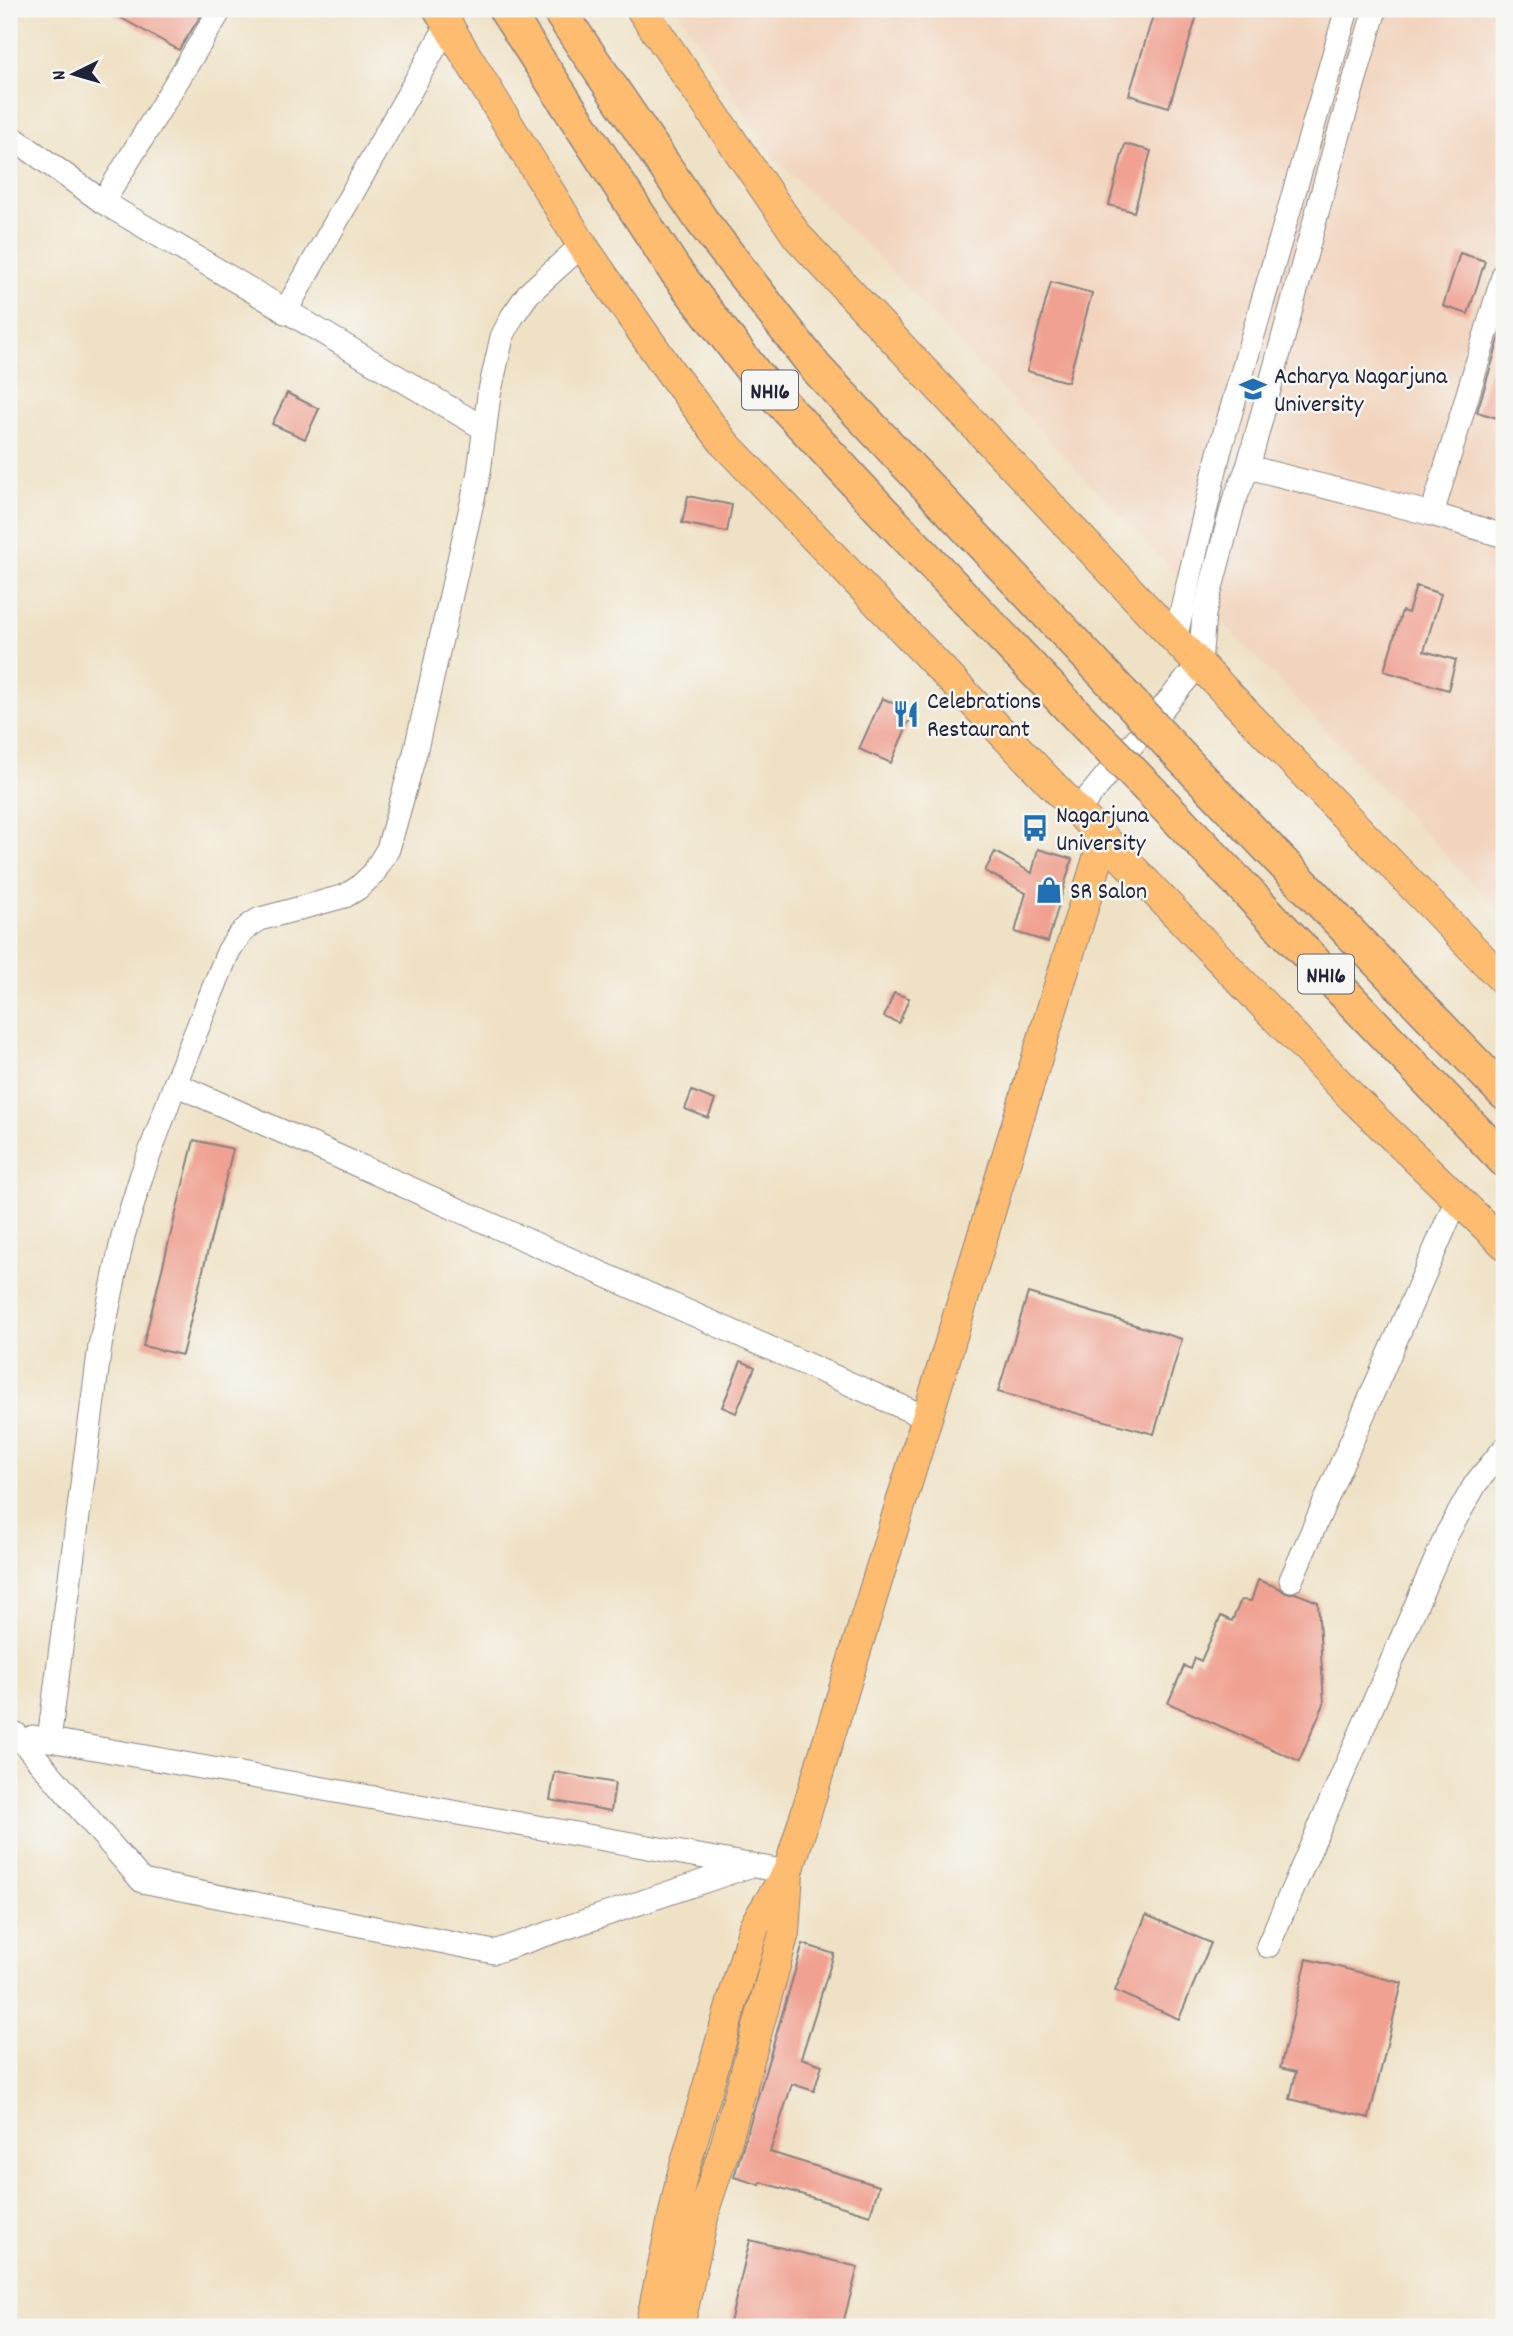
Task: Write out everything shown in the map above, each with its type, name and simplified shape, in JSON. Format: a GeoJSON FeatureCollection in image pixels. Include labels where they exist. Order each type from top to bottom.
{"type":"FeatureCollection","features":[{"type":"Feature","properties":{"kind":"highway","name":"NH16"},"geometry":{"type":"LineString","coordinates":[[505,9],[674,269],[755,374],[881,510],[1504,1160]]}},
{"type":"Feature","properties":{"kind":"highway","name":"NH16"},"geometry":{"type":"LineString","coordinates":[[558,9],[702,221],[816,368],[1181,757],[1504,1093]]}},
{"type":"Feature","properties":{"kind":"main road"},"geometry":{"type":"LineString","coordinates":[[640,9],[798,237],[1175,639],[1504,981]]}},
{"type":"Feature","properties":{"kind":"main road"},"geometry":{"type":"LineString","coordinates":[[443,16],[582,245],[671,373],[725,444],[1353,1098],[1504,1244]]}},
{"type":"Feature","properties":{"kind":"main road"},"geometry":{"type":"LineString","coordinates":[[679,2327],[706,2204],[725,2147],[784,1933],[788,1872],[1104,839]]}},
{"type":"Feature","properties":{"kind":"main road"},"geometry":{"type":"LineString","coordinates":[[650,2327],[681,2180],[754,1926],[788,1872]]}},
{"type":"Feature","properties":{"kind":"street"},"geometry":{"type":"LineString","coordinates":[[103,202],[221,9]]}},
{"type":"Feature","properties":{"kind":"street"},"geometry":{"type":"LineString","coordinates":[[1175,639],[1219,453],[1347,9]]}},
{"type":"Feature","properties":{"kind":"street"},"geometry":{"type":"LineString","coordinates":[[1077,811],[1200,663],[1207,603],[1234,501],[1248,467],[1375,9]]}},
{"type":"Feature","properties":{"kind":"street"},"geometry":{"type":"LineString","coordinates":[[285,312],[443,16]]}},
{"type":"Feature","properties":{"kind":"street"},"geometry":{"type":"LineString","coordinates":[[9,135],[103,202],[485,429]]}},
{"type":"Feature","properties":{"kind":"street"},"geometry":{"type":"LineString","coordinates":[[49,1740],[100,1346],[123,1236],[141,1177],[228,952],[238,936],[248,925],[261,919],[345,896],[373,874],[388,849],[427,699],[479,472],[496,359],[502,337],[528,294],[582,245]]}},
{"type":"Feature","properties":{"kind":"street"},"geometry":{"type":"LineString","coordinates":[[1432,514],[1504,273]]}},
{"type":"Feature","properties":{"kind":"street"},"geometry":{"type":"LineString","coordinates":[[1248,467],[1432,514],[1504,536]]}},
{"type":"Feature","properties":{"kind":"street"},"geometry":{"type":"LineString","coordinates":[[175,1084],[927,1418]]}},
{"type":"Feature","properties":{"kind":"street"},"geometry":{"type":"LineString","coordinates":[[1291,1580],[1457,1199]]}},
{"type":"Feature","properties":{"kind":"street"},"geometry":{"type":"LineString","coordinates":[[1268,1946],[1447,1534],[1476,1483],[1504,1449]]}},
{"type":"Feature","properties":{"kind":"street"},"geometry":{"type":"LineString","coordinates":[[12,1733],[788,1872]]}},
{"type":"Feature","properties":{"kind":"street"},"geometry":{"type":"LineString","coordinates":[[12,1733],[142,1881],[494,1952],[752,1865]]}},
{"type":"Feature","properties":{"kind":"shaded area","name":"Acharya Nagarjuna University"},"geometry":{"type":"Polygon","coordinates":[[[677,9],[1504,9],[1504,916],[1126,522],[877,256],[775,159],[677,9]]]}},
{"type":"Feature","properties":{"kind":"building"},"geometry":{"type":"Polygon","coordinates":[[[105,9],[205,9],[179,50],[105,9]]]}},
{"type":"Feature","properties":{"kind":"building"},"geometry":{"type":"Polygon","coordinates":[[[1155,9],[1199,9],[1169,107],[1129,95],[1155,9]]]}},
{"type":"Feature","properties":{"kind":"building"},"geometry":{"type":"Polygon","coordinates":[[[1125,144],[1151,151],[1134,212],[1109,205],[1125,144]]]}},
{"type":"Feature","properties":{"kind":"building"},"geometry":{"type":"Polygon","coordinates":[[[1460,253],[1485,261],[1468,314],[1443,306],[1460,253]]]}},
{"type":"Feature","properties":{"kind":"building"},"geometry":{"type":"Polygon","coordinates":[[[1051,282],[1092,293],[1068,382],[1027,371],[1051,282]]]}},
{"type":"Feature","properties":{"kind":"building"},"geometry":{"type":"Polygon","coordinates":[[[1502,330],[1504,408],[1501,419],[1477,412],[1502,330]]]}},
{"type":"Feature","properties":{"kind":"building"},"geometry":{"type":"Polygon","coordinates":[[[287,393],[319,409],[305,439],[272,424],[287,393]]]}},
{"type":"Feature","properties":{"kind":"building"},"geometry":{"type":"Polygon","coordinates":[[[688,496],[732,505],[727,532],[682,523],[688,496]]]}},
{"type":"Feature","properties":{"kind":"building"},"geometry":{"type":"Polygon","coordinates":[[[1416,586],[1441,594],[1424,651],[1456,660],[1448,690],[1384,671],[1402,611],[1408,613],[1416,586]]]}},
{"type":"Feature","properties":{"kind":"building"},"geometry":{"type":"Polygon","coordinates":[[[882,698],[913,712],[891,763],[859,749],[882,698]]]}},
{"type":"Feature","properties":{"kind":"building"},"geometry":{"type":"Polygon","coordinates":[[[1038,849],[1072,859],[1048,942],[1015,932],[1026,893],[985,871],[995,852],[1032,873],[1038,849]]]}},
{"type":"Feature","properties":{"kind":"building"},"geometry":{"type":"Polygon","coordinates":[[[894,993],[909,998],[899,1023],[884,1017],[894,993]]]}},
{"type":"Feature","properties":{"kind":"building"},"geometry":{"type":"Polygon","coordinates":[[[692,1091],[715,1100],[708,1118],[685,1109],[692,1091]]]}},
{"type":"Feature","properties":{"kind":"building"},"geometry":{"type":"Polygon","coordinates":[[[194,1140],[233,1149],[182,1355],[143,1346],[194,1140]]]}},
{"type":"Feature","properties":{"kind":"building"},"geometry":{"type":"Polygon","coordinates":[[[1028,1293],[1182,1339],[1154,1434],[998,1392],[1028,1293]]]}},
{"type":"Feature","properties":{"kind":"building"},"geometry":{"type":"Polygon","coordinates":[[[741,1361],[755,1367],[736,1413],[722,1407],[741,1361]]]}},
{"type":"Feature","properties":{"kind":"building"},"geometry":{"type":"Polygon","coordinates":[[[1258,1580],[1286,1593],[1295,1593],[1318,1602],[1324,1704],[1299,1761],[1168,1703],[1184,1666],[1191,1669],[1195,1658],[1201,1661],[1221,1616],[1232,1621],[1241,1600],[1251,1601],[1258,1580]]]}},
{"type":"Feature","properties":{"kind":"building"},"geometry":{"type":"Polygon","coordinates":[[[555,1772],[615,1783],[611,1811],[550,1800],[555,1772]]]}},
{"type":"Feature","properties":{"kind":"building"},"geometry":{"type":"Polygon","coordinates":[[[1146,1915],[1211,1943],[1179,2019],[1115,1991],[1146,1915]]]}},
{"type":"Feature","properties":{"kind":"building"},"geometry":{"type":"Polygon","coordinates":[[[803,1944],[834,1954],[801,2058],[822,2065],[814,2091],[792,2084],[770,2152],[879,2186],[870,2215],[761,2182],[760,2185],[734,2177],[803,1944]]]}},
{"type":"Feature","properties":{"kind":"building"},"geometry":{"type":"Polygon","coordinates":[[[1307,1959],[1402,1983],[1369,2118],[1290,2099],[1296,2072],[1280,2068],[1307,1959]]]}},
{"type":"Feature","properties":{"kind":"building"},"geometry":{"type":"Polygon","coordinates":[[[750,2240],[858,2267],[842,2327],[729,2327],[750,2240]]]}},
{"type":"Feature","properties":{"kind":"place","name":"Acharya Nagarjuna University"},"geometry":{"type":"Point","coordinates":[1253,389]}},
{"type":"Feature","properties":{"kind":"place","name":"Celebrations Restaurant"},"geometry":{"type":"Point","coordinates":[906,714]}},
{"type":"Feature","properties":{"kind":"place","name":"Nagarjuna University"},"geometry":{"type":"Point","coordinates":[1035,828]}},
{"type":"Feature","properties":{"kind":"place","name":"SR Salon"},"geometry":{"type":"Point","coordinates":[1049,890]}}]}
